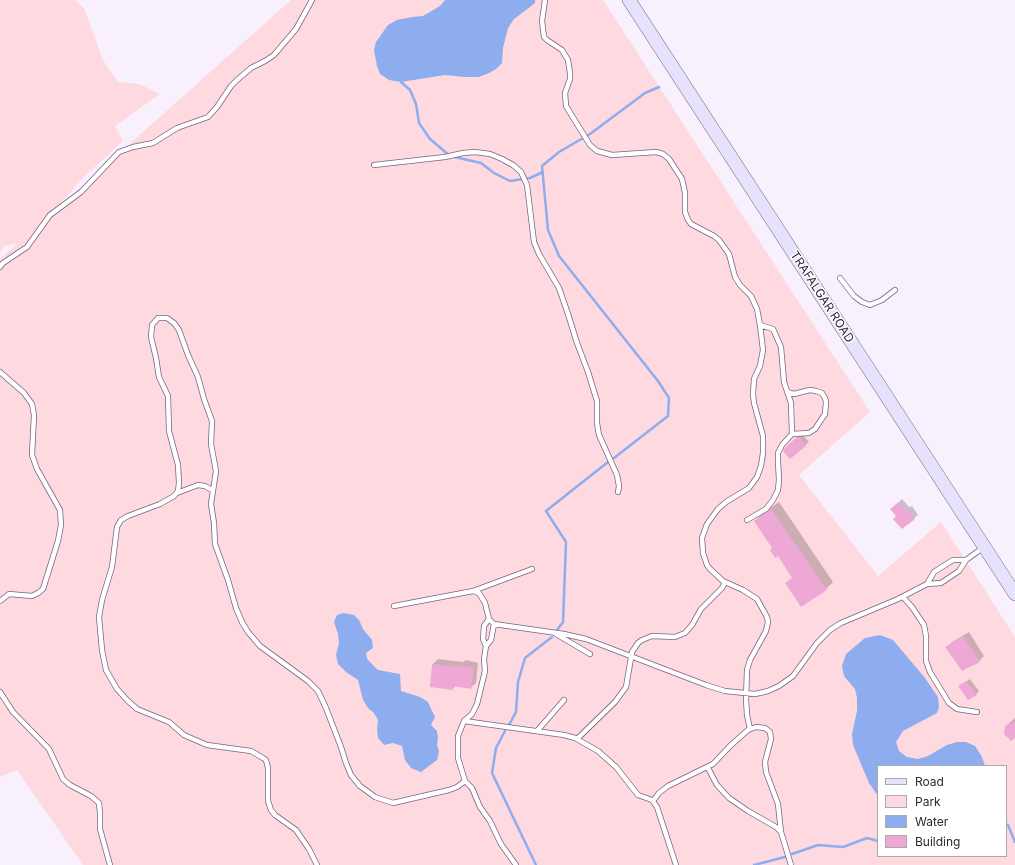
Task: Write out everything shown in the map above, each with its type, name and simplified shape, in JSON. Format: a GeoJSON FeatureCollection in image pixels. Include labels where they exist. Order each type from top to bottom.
{"type":"FeatureCollection","features":[{"type":"Feature","properties":{"kind":"main road","name":"TRAFALGAR ROAD"},"geometry":{"type":"LineString","coordinates":[[629,0],[1015,594]]}},
{"type":"Feature","properties":{"kind":"lane"},"geometry":{"type":"LineString","coordinates":[[0,267],[3,263],[27,247],[50,215],[81,192],[119,152],[126,148],[154,143],[177,128],[208,117],[237,80],[251,68],[274,55],[296,29],[312,0]]}},
{"type":"Feature","properties":{"kind":"lane"},"geometry":{"type":"LineString","coordinates":[[544,0],[542,20],[544,36],[547,40],[562,50],[568,60],[570,79],[565,92],[566,106],[590,145],[597,151],[612,155],[656,152],[663,154],[669,159],[682,179],[685,193],[685,212],[688,220],[691,224],[714,236],[726,250],[737,281],[753,299],[760,325],[763,354],[760,366],[754,378],[753,388],[754,403],[763,436],[761,466],[757,477],[749,488],[726,502],[718,509],[707,524],[702,538],[703,553],[707,565],[725,582],[743,590],[757,599],[767,617],[768,622],[766,631],[748,665],[746,694],[747,715],[750,729]]}},
{"type":"Feature","properties":{"kind":"lane"},"geometry":{"type":"LineString","coordinates":[[374,165],[475,152],[490,154],[502,159],[513,165],[521,172],[527,184],[534,242],[539,254],[559,288],[578,348],[588,372],[597,401],[597,424],[599,435],[618,475],[618,492]]}},
{"type":"Feature","properties":{"kind":"lane"},"geometry":{"type":"LineString","coordinates":[[840,278],[854,296],[862,302],[870,305],[882,300],[896,290]]}},
{"type":"Feature","properties":{"kind":"lane"},"geometry":{"type":"LineString","coordinates":[[176,493],[179,483],[179,472],[170,437],[169,399],[159,377],[151,337],[152,325],[155,320],[160,317],[170,320],[179,330],[198,377],[204,400],[212,421],[211,444],[216,471],[212,490],[211,509],[214,524],[215,544],[236,608],[248,632],[260,646],[308,680],[318,691],[354,780],[375,797],[393,803],[449,790],[465,782]]}},
{"type":"Feature","properties":{"kind":"lane"},"geometry":{"type":"LineString","coordinates":[[747,520],[766,509],[773,500],[778,490],[778,453],[782,445],[792,434],[791,403],[784,382],[781,347],[773,329],[760,325]]}},
{"type":"Feature","properties":{"kind":"lane"},"geometry":{"type":"LineString","coordinates":[[0,372],[24,393],[32,404],[34,415],[32,455],[37,469],[60,510],[61,525],[58,541],[43,589],[32,596],[9,594],[0,601]]}},
{"type":"Feature","properties":{"kind":"lane"},"geometry":{"type":"LineString","coordinates":[[787,392],[798,394],[810,390],[816,391],[822,394],[826,402],[825,414],[815,429],[809,433],[792,434]]}},
{"type":"Feature","properties":{"kind":"lane"},"geometry":{"type":"LineString","coordinates":[[212,490],[205,486],[198,485],[176,493],[174,496],[163,502],[121,520],[117,527],[112,564],[99,617],[102,650],[106,670],[119,692],[137,709],[168,722],[184,735],[207,745],[251,751],[266,760],[268,768],[268,801],[271,810],[275,815],[296,830],[309,849],[317,865]]}},
{"type":"Feature","properties":{"kind":"lane"},"geometry":{"type":"LineString","coordinates":[[473,591],[479,593],[485,603],[489,619],[494,624],[586,639],[706,685],[725,691],[755,694],[768,691],[779,686],[793,676],[817,643],[830,630],[841,623],[903,597],[928,584],[941,583],[959,571],[966,560],[984,547]]}},
{"type":"Feature","properties":{"kind":"lane"},"geometry":{"type":"LineString","coordinates":[[928,584],[934,572],[953,560],[966,560]]}},
{"type":"Feature","properties":{"kind":"lane"},"geometry":{"type":"LineString","coordinates":[[394,606],[473,591],[532,569]]}},
{"type":"Feature","properties":{"kind":"lane"},"geometry":{"type":"LineString","coordinates":[[577,739],[615,702],[626,687],[631,656],[638,643],[647,638],[657,636],[675,637],[684,633],[692,625],[701,609],[722,588],[725,582]]}},
{"type":"Feature","properties":{"kind":"lane"},"geometry":{"type":"LineString","coordinates":[[903,597],[924,625],[926,636],[926,661],[930,672],[949,703],[957,709],[977,712]]}},
{"type":"Feature","properties":{"kind":"lane"},"geometry":{"type":"LineString","coordinates":[[489,619],[484,626],[483,639],[486,646],[484,660],[485,671],[477,704],[472,714],[464,721],[458,736],[460,767],[465,782],[472,788],[480,807],[490,821],[500,842],[516,865]]}},
{"type":"Feature","properties":{"kind":"lane"},"geometry":{"type":"LineString","coordinates":[[486,646],[491,640],[494,624]]}},
{"type":"Feature","properties":{"kind":"lane"},"geometry":{"type":"LineString","coordinates":[[555,633],[590,654]]}},
{"type":"Feature","properties":{"kind":"lane"},"geometry":{"type":"LineString","coordinates":[[0,692],[13,712],[48,749],[63,778],[70,785],[91,796],[99,803],[100,830],[110,865]]}},
{"type":"Feature","properties":{"kind":"lane"},"geometry":{"type":"LineString","coordinates":[[537,731],[564,700]]}},
{"type":"Feature","properties":{"kind":"lane"},"geometry":{"type":"LineString","coordinates":[[464,721],[564,735],[577,739],[598,751],[621,773],[638,795],[653,801],[657,807],[676,865]]}},
{"type":"Feature","properties":{"kind":"lane"},"geometry":{"type":"LineString","coordinates":[[653,801],[659,793],[668,786],[708,768],[717,761],[740,736],[750,729],[756,727],[765,728],[771,736],[765,767],[767,777],[774,790],[778,804],[781,832],[791,865]]}},
{"type":"Feature","properties":{"kind":"lane"},"geometry":{"type":"LineString","coordinates":[[708,768],[717,785],[726,796],[744,809],[776,827],[781,832]]}},
{"type":"Feature","properties":{"kind":"green space"},"geometry":{"type":"Polygon","coordinates":[[[0,0],[75,0],[84,8],[103,60],[118,82],[139,84],[160,94],[115,126],[123,141],[84,177],[51,214],[291,0],[603,0],[870,412],[799,475],[878,576],[941,522],[1015,637],[1015,865],[83,865],[17,770],[0,777],[0,259],[18,243],[4,246],[0,253],[0,0]]]}},
{"type":"Feature","properties":{"kind":"water"},"geometry":{"type":"Polygon","coordinates":[[[445,0],[535,0],[535,3],[514,19],[508,28],[503,48],[502,63],[489,73],[479,77],[445,75],[401,82],[389,80],[380,74],[374,50],[376,42],[388,25],[397,20],[423,16],[440,6],[445,0]]]}},
{"type":"Feature","properties":{"kind":"water"},"geometry":{"type":"Polygon","coordinates":[[[343,613],[354,615],[372,640],[373,648],[366,653],[367,659],[378,670],[400,674],[401,691],[420,697],[428,702],[435,717],[431,725],[437,731],[437,745],[439,751],[437,760],[421,772],[411,768],[405,760],[402,746],[393,743],[384,745],[378,738],[378,720],[363,700],[358,680],[346,672],[338,664],[336,655],[339,643],[334,622],[337,615],[343,613]]]}},
{"type":"Feature","properties":{"kind":"water"},"geometry":{"type":"Polygon","coordinates":[[[880,635],[893,640],[925,678],[938,697],[939,707],[937,713],[903,731],[896,742],[899,751],[907,757],[918,759],[928,756],[947,745],[957,742],[966,742],[975,746],[982,757],[985,765],[877,765],[877,795],[869,783],[853,745],[852,734],[857,711],[857,698],[855,689],[844,676],[842,666],[846,654],[865,638],[880,635]]]}},
{"type":"Feature","properties":{"kind":"building"},"geometry":{"type":"Polygon","coordinates":[[[797,437],[799,437],[806,446],[790,459],[783,451],[797,437]]]}},
{"type":"Feature","properties":{"kind":"building"},"geometry":{"type":"Polygon","coordinates":[[[899,502],[906,510],[908,509],[915,519],[902,529],[893,519],[896,516],[890,509],[899,502]]]}},
{"type":"Feature","properties":{"kind":"building"},"geometry":{"type":"Polygon","coordinates":[[[771,509],[827,590],[801,607],[785,583],[792,578],[778,556],[775,558],[770,550],[772,548],[754,521],[771,509]]]}},
{"type":"Feature","properties":{"kind":"building"},"geometry":{"type":"Polygon","coordinates":[[[963,636],[980,662],[962,671],[945,647],[963,636]]]}},
{"type":"Feature","properties":{"kind":"building"},"geometry":{"type":"Polygon","coordinates":[[[432,664],[458,667],[460,665],[474,668],[471,689],[453,686],[453,690],[430,687],[432,664]]]}},
{"type":"Feature","properties":{"kind":"building"},"geometry":{"type":"Polygon","coordinates":[[[966,681],[977,695],[968,700],[958,686],[966,681]]]}},
{"type":"Feature","properties":{"kind":"building"},"geometry":{"type":"Polygon","coordinates":[[[1015,722],[1015,738],[1011,741],[1004,734],[1005,726],[1015,722]]]}},
{"type":"Feature","properties":{"kind":"waterway"},"geometry":{"type":"LineString","coordinates":[[401,82],[410,90],[416,104],[419,123],[430,139],[450,156],[481,163],[494,173],[510,181],[530,178],[543,172]]}},
{"type":"Feature","properties":{"kind":"waterway"},"geometry":{"type":"LineString","coordinates":[[614,458],[668,416],[669,398],[658,381],[559,256],[548,230],[542,166],[559,152],[590,134],[645,93],[659,87]]}},
{"type":"Feature","properties":{"kind":"waterway"},"geometry":{"type":"LineString","coordinates":[[557,630],[563,622],[566,542],[546,511],[608,462]]}},
{"type":"Feature","properties":{"kind":"waterway"},"geometry":{"type":"LineString","coordinates":[[509,725],[516,712],[518,682],[525,658],[552,637]]}},
{"type":"Feature","properties":{"kind":"waterway"},"geometry":{"type":"LineString","coordinates":[[505,731],[496,748],[492,773],[536,865]]}},
{"type":"Feature","properties":{"kind":"waterway"},"geometry":{"type":"LineString","coordinates":[[1007,824],[1015,842]]}},
{"type":"Feature","properties":{"kind":"waterway"},"geometry":{"type":"LineString","coordinates":[[792,854],[818,845],[843,847],[867,838],[877,841]]}},
{"type":"Feature","properties":{"kind":"waterway"},"geometry":{"type":"LineString","coordinates":[[754,865],[785,857]]}}]}
